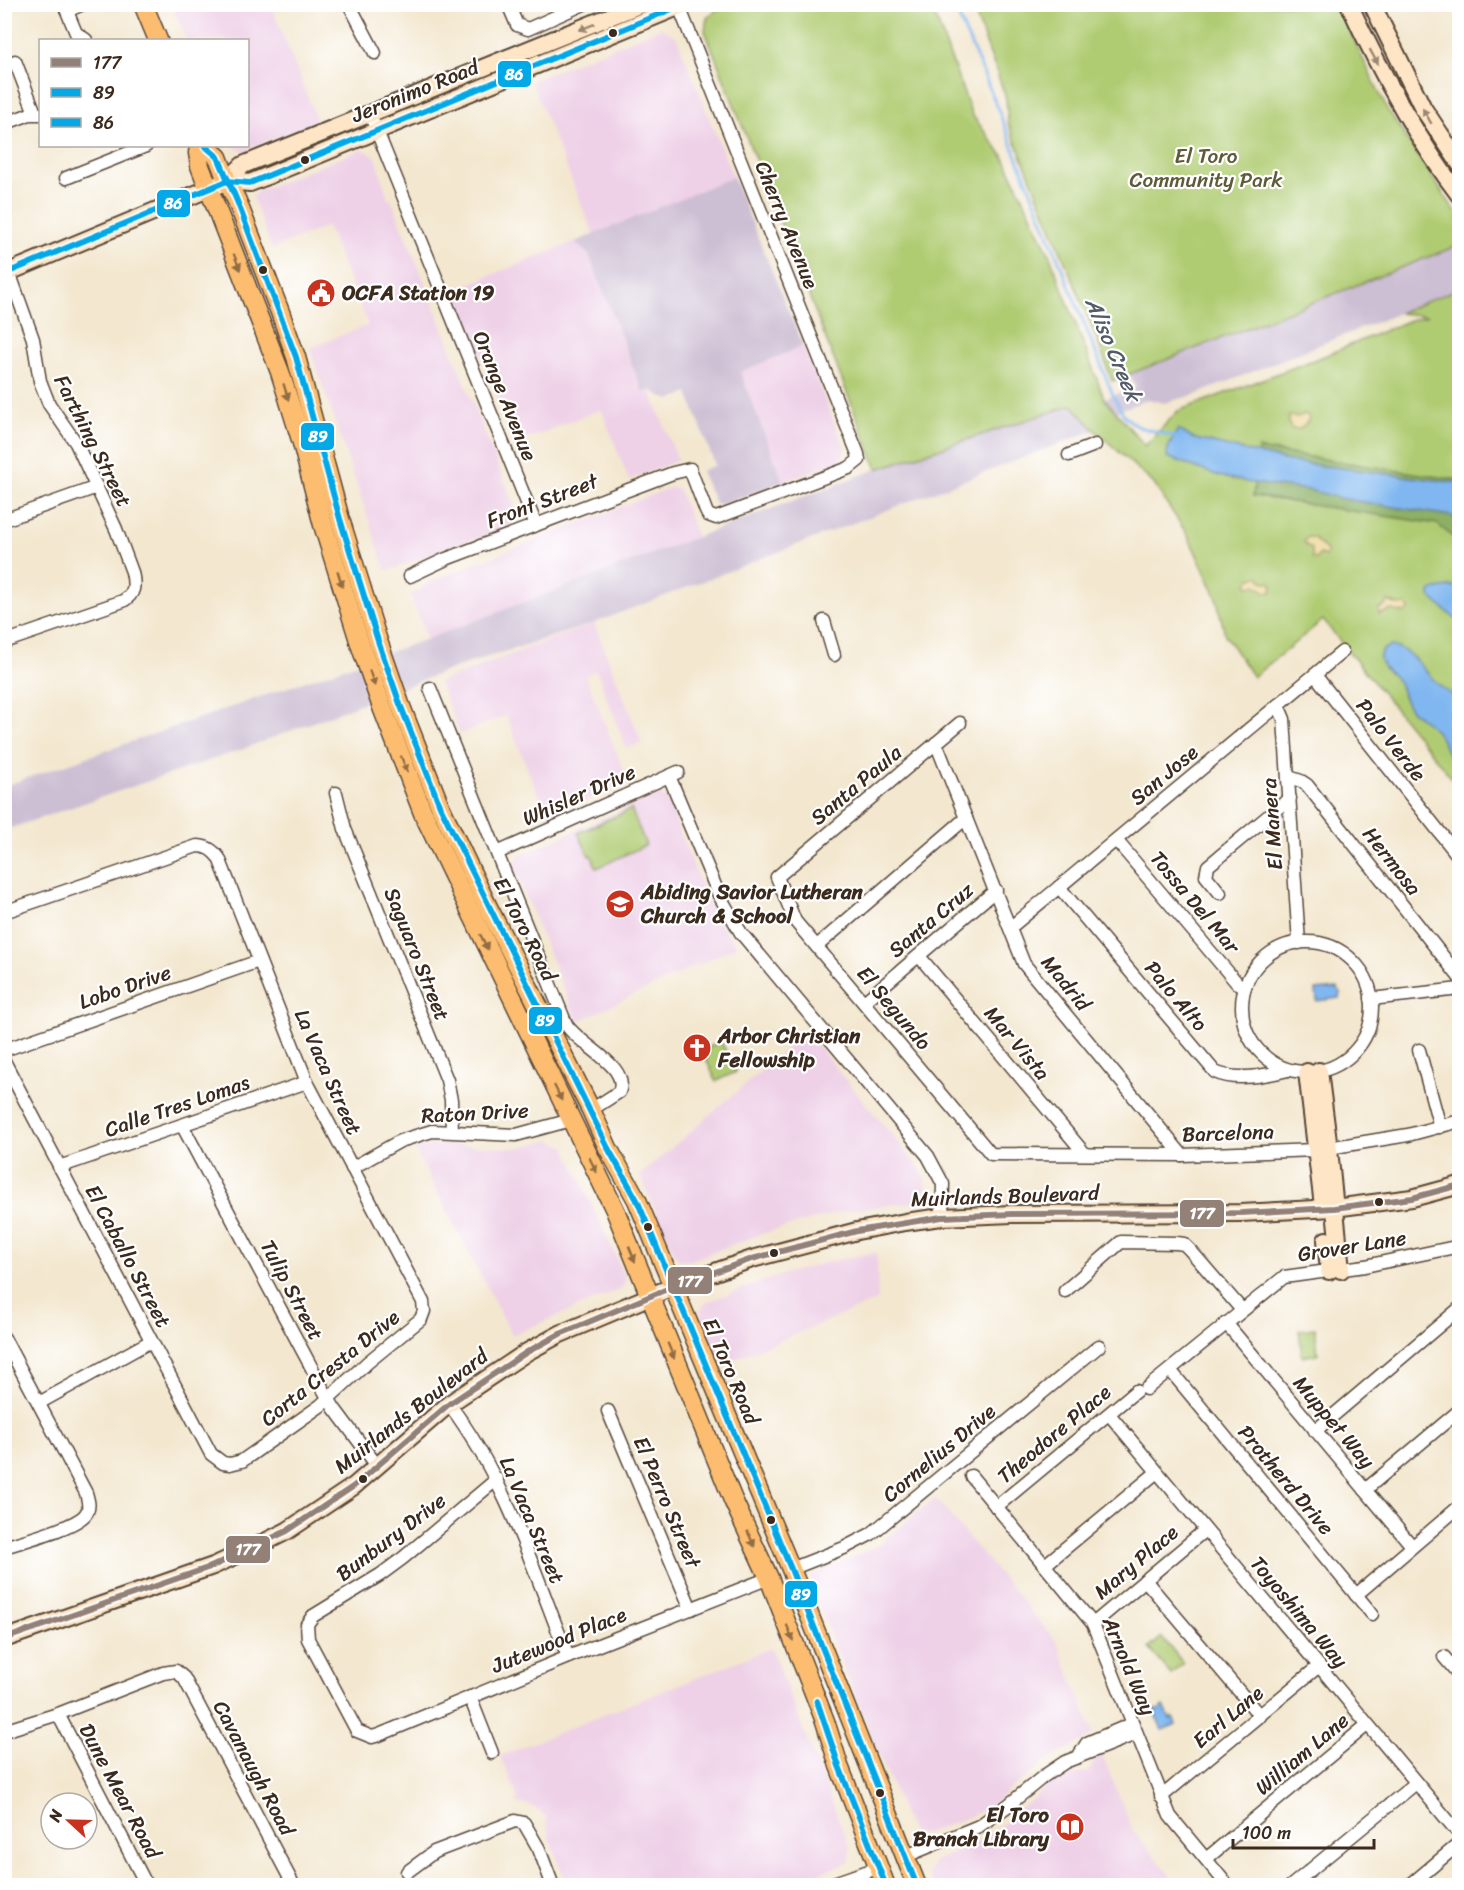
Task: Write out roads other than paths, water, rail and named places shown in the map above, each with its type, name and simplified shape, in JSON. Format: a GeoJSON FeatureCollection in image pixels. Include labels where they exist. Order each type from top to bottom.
{"type":"FeatureCollection","features":[{"type":"Feature","properties":{"kind":"main road"},"geometry":{"type":"LineString","coordinates":[[143,4],[158,39]]}},
{"type":"Feature","properties":{"kind":"main road","name":"Jeronimo Road"},"geometry":{"type":"LineString","coordinates":[[7,273],[227,181],[243,165],[641,4]]}},
{"type":"Feature","properties":{"kind":"main road"},"geometry":{"type":"LineString","coordinates":[[1349,4],[1398,100],[1438,167],[1460,196]]}},
{"type":"Feature","properties":{"kind":"main road"},"geometry":{"type":"LineString","coordinates":[[1372,4],[1423,108],[1460,164]]}},
{"type":"Feature","properties":{"kind":"main road","name":"Jeronimo Road"},"geometry":{"type":"LineString","coordinates":[[227,181],[250,183],[681,5]]}},
{"type":"Feature","properties":{"kind":"main road","name":"El Toro Road"},"geometry":{"type":"LineString","coordinates":[[199,147],[200,166],[208,189],[280,372],[302,443],[323,525],[391,707],[423,813],[615,1210],[733,1500],[769,1578],[825,1720],[839,1766],[886,1886]]}},
{"type":"Feature","properties":{"kind":"main road","name":"El Toro Road"},"geometry":{"type":"LineString","coordinates":[[206,147],[218,157],[237,201],[296,357],[340,519],[369,644]]}},
{"type":"Feature","properties":{"kind":"main road","name":"El Toro Road"},"geometry":{"type":"LineString","coordinates":[[391,707],[608,1148],[637,1200],[791,1569],[917,1886]]}},
{"type":"Feature","properties":{"kind":"main road"},"geometry":{"type":"LineString","coordinates":[[1313,1072],[1335,1271]]}},
{"type":"Feature","properties":{"kind":"main road"},"geometry":{"type":"LineString","coordinates":[[571,1120],[591,1110]]}},
{"type":"Feature","properties":{"kind":"main road","name":"Muirlands Boulevard"},"geometry":{"type":"LineString","coordinates":[[4,1639],[213,1566],[257,1546],[314,1514],[378,1467],[449,1404],[537,1346],[672,1287],[752,1259],[847,1233],[905,1222],[942,1218],[1012,1214],[1241,1214],[1329,1209],[1412,1198],[1460,1185]]}},
{"type":"Feature","properties":{"kind":"main road"},"geometry":{"type":"LineString","coordinates":[[769,1578],[791,1569]]}},
{"type":"Feature","properties":{"kind":"main road"},"geometry":{"type":"LineString","coordinates":[[880,1867],[906,1856]]}},
{"type":"Feature","properties":{"kind":"street"},"geometry":{"type":"LineString","coordinates":[[83,4],[66,8],[76,33],[85,39]]}},
{"type":"Feature","properties":{"kind":"street"},"geometry":{"type":"LineString","coordinates":[[349,4],[375,53]]}},
{"type":"Feature","properties":{"kind":"street"},"geometry":{"type":"LineString","coordinates":[[508,4],[517,25],[528,29],[584,4]]}},
{"type":"Feature","properties":{"kind":"street","name":"Cherry Avenue"},"geometry":{"type":"LineString","coordinates":[[681,5],[859,460],[849,468],[721,517],[711,517],[706,512],[690,469]]}},
{"type":"Feature","properties":{"kind":"street"},"geometry":{"type":"LineString","coordinates":[[4,124],[38,114],[15,61]]}},
{"type":"Feature","properties":{"kind":"street","name":"Orange Avenue"},"geometry":{"type":"LineString","coordinates":[[370,114],[536,525]]}},
{"type":"Feature","properties":{"kind":"street"},"geometry":{"type":"LineString","coordinates":[[66,178],[122,150],[140,147]]}},
{"type":"Feature","properties":{"kind":"street","name":"Farthing Street"},"geometry":{"type":"LineString","coordinates":[[4,642],[123,601],[130,596],[135,586],[132,572],[97,487],[76,443],[50,404],[40,381],[33,339],[7,273]]}},
{"type":"Feature","properties":{"kind":"street"},"geometry":{"type":"LineString","coordinates":[[1069,454],[1095,445]]}},
{"type":"Feature","properties":{"kind":"street","name":"Front Street"},"geometry":{"type":"LineString","coordinates":[[410,576],[446,559],[613,494],[690,469]]}},
{"type":"Feature","properties":{"kind":"street"},"geometry":{"type":"LineString","coordinates":[[4,520],[97,487]]}},
{"type":"Feature","properties":{"kind":"street"},"geometry":{"type":"LineString","coordinates":[[824,621],[834,655]]}},
{"type":"Feature","properties":{"kind":"street","name":"San Jose"},"geometry":{"type":"LineString","coordinates":[[1011,927],[1342,652]]}},
{"type":"Feature","properties":{"kind":"street","name":"Palo Verde"},"geometry":{"type":"LineString","coordinates":[[1315,675],[1460,858]]}},
{"type":"Feature","properties":{"kind":"street"},"geometry":{"type":"LineString","coordinates":[[430,688],[566,1024],[572,1033],[613,1067],[621,1077],[619,1092],[591,1110]]}},
{"type":"Feature","properties":{"kind":"street","name":"El Manera"},"geometry":{"type":"LineString","coordinates":[[1278,705],[1284,719],[1299,943]]}},
{"type":"Feature","properties":{"kind":"street","name":"Santa Paula"},"geometry":{"type":"LineString","coordinates":[[777,877],[960,723]]}},
{"type":"Feature","properties":{"kind":"street","name":"Madrid"},"geometry":{"type":"LineString","coordinates":[[936,743],[1024,964],[1182,1155]]}},
{"type":"Feature","properties":{"kind":"street","name":"Whisler Drive"},"geometry":{"type":"LineString","coordinates":[[497,854],[674,774],[719,895],[741,933],[928,1156],[943,1184],[942,1218]]}},
{"type":"Feature","properties":{"kind":"street","name":"Hermosa"},"geometry":{"type":"LineString","coordinates":[[1289,777],[1307,785],[1460,978]]}},
{"type":"Feature","properties":{"kind":"street","name":"Saguaro Street"},"geometry":{"type":"LineString","coordinates":[[336,793],[345,829],[447,1080],[451,1100],[452,1131]]}},
{"type":"Feature","properties":{"kind":"street"},"geometry":{"type":"LineString","coordinates":[[1220,893],[1206,876],[1208,866],[1290,798]]}},
{"type":"Feature","properties":{"kind":"street"},"geometry":{"type":"LineString","coordinates":[[817,946],[966,818]]}},
{"type":"Feature","properties":{"kind":"street","name":"Tossa Del Mar"},"geometry":{"type":"LineString","coordinates":[[1116,840],[1237,983],[1245,987]]}},
{"type":"Feature","properties":{"kind":"street","name":"La Vaca Street"},"geometry":{"type":"LineString","coordinates":[[4,912],[197,846],[213,851],[219,858],[307,1082],[420,1296],[424,1311]]}},
{"type":"Feature","properties":{"kind":"street","name":"El Segundo"},"geometry":{"type":"LineString","coordinates":[[777,877],[795,921],[987,1150],[995,1154]]}},
{"type":"Feature","properties":{"kind":"street","name":"Palo Alto"},"geometry":{"type":"LineString","coordinates":[[1059,887],[1215,1072],[1230,1076],[1268,1075],[1288,1070]]}},
{"type":"Feature","properties":{"kind":"street","name":"Santa Cruz"},"geometry":{"type":"LineString","coordinates":[[864,1002],[996,890]]}},
{"type":"Feature","properties":{"kind":"street"},"geometry":{"type":"LineString","coordinates":[[1299,943],[1316,943],[1332,947],[1347,956],[1367,983],[1371,999],[1369,1023],[1359,1045],[1341,1062],[1313,1072],[1288,1070],[1269,1061],[1249,1038],[1242,1008],[1249,977],[1262,961],[1279,949],[1299,943]]}},
{"type":"Feature","properties":{"kind":"street","name":"Mar Vista"},"geometry":{"type":"LineString","coordinates":[[919,956],[1085,1154]]}},
{"type":"Feature","properties":{"kind":"street","name":"Lobo Drive"},"geometry":{"type":"LineString","coordinates":[[4,1050],[258,961]]}},
{"type":"Feature","properties":{"kind":"street"},"geometry":{"type":"LineString","coordinates":[[1371,999],[1460,989]]}},
{"type":"Feature","properties":{"kind":"street"},"geometry":{"type":"LineString","coordinates":[[1419,1050],[1440,1127]]}},
{"type":"Feature","properties":{"kind":"street","name":"El Caballo Street"},"geometry":{"type":"LineString","coordinates":[[4,1061],[211,1454],[223,1463]]}},
{"type":"Feature","properties":{"kind":"street","name":"Calle Tres Lomas"},"geometry":{"type":"LineString","coordinates":[[59,1167],[307,1082]]}},
{"type":"Feature","properties":{"kind":"street","name":"Raton Drive"},"geometry":{"type":"LineString","coordinates":[[352,1168],[406,1138],[432,1131],[516,1135],[571,1120]]}},
{"type":"Feature","properties":{"kind":"street","name":"Barcelona"},"geometry":{"type":"LineString","coordinates":[[995,1154],[1182,1155],[1323,1150],[1408,1135],[1460,1122]]}},
{"type":"Feature","properties":{"kind":"street","name":"Tulip Street"},"geometry":{"type":"LineString","coordinates":[[182,1125],[338,1414],[378,1467]]}},
{"type":"Feature","properties":{"kind":"street"},"geometry":{"type":"LineString","coordinates":[[1065,1291],[1121,1242],[1177,1243],[1184,1244],[1190,1250],[1242,1310]]}},
{"type":"Feature","properties":{"kind":"street","name":"Grover Lane"},"geometry":{"type":"LineString","coordinates":[[1141,1390],[1170,1370],[1284,1277],[1335,1271],[1460,1246]]}},
{"type":"Feature","properties":{"kind":"street"},"geometry":{"type":"LineString","coordinates":[[1315,1431],[1460,1308]]}},
{"type":"Feature","properties":{"kind":"street","name":"Corta Cresta Drive"},"geometry":{"type":"LineString","coordinates":[[223,1463],[242,1461],[291,1428],[329,1398],[390,1343],[415,1325],[424,1311]]}},
{"type":"Feature","properties":{"kind":"street","name":"Muppet Way"},"geometry":{"type":"LineString","coordinates":[[1226,1323],[1412,1546]]}},
{"type":"Feature","properties":{"kind":"street"},"geometry":{"type":"LineString","coordinates":[[4,1338],[86,1493],[89,1503],[87,1513],[72,1524],[4,1547]]}},
{"type":"Feature","properties":{"kind":"street"},"geometry":{"type":"LineString","coordinates":[[39,1403],[151,1341]]}},
{"type":"Feature","properties":{"kind":"street","name":"Cornelius Drive"},"geometry":{"type":"LineString","coordinates":[[791,1569],[844,1548],[871,1534],[1099,1346]]}},
{"type":"Feature","properties":{"kind":"street","name":"Protherd Drive"},"geometry":{"type":"LineString","coordinates":[[1170,1370],[1372,1614]]}},
{"type":"Feature","properties":{"kind":"street","name":"Theodore Place"},"geometry":{"type":"LineString","coordinates":[[996,1507],[1108,1414],[1141,1390]]}},
{"type":"Feature","properties":{"kind":"street","name":"La Vaca Street"},"geometry":{"type":"LineString","coordinates":[[449,1404],[468,1430],[497,1479],[568,1657]]}},
{"type":"Feature","properties":{"kind":"street"},"geometry":{"type":"LineString","coordinates":[[1365,1490],[1460,1410]]}},
{"type":"Feature","properties":{"kind":"street","name":"El Perro Street"},"geometry":{"type":"LineString","coordinates":[[608,1411],[691,1609]]}},
{"type":"Feature","properties":{"kind":"street","name":"Toyoshima Way"},"geometry":{"type":"LineString","coordinates":[[1108,1414],[1460,1835]]}},
{"type":"Feature","properties":{"kind":"street"},"geometry":{"type":"LineString","coordinates":[[1045,1565],[1156,1472]]}},
{"type":"Feature","properties":{"kind":"street","name":"Arnold Way"},"geometry":{"type":"LineString","coordinates":[[971,1476],[1093,1624],[1170,1816],[1228,1886]]}},
{"type":"Feature","properties":{"kind":"street","name":"Bunbury Drive"},"geometry":{"type":"LineString","coordinates":[[365,1735],[357,1731],[308,1639],[307,1624],[313,1616],[380,1575],[403,1558],[497,1479]]}},
{"type":"Feature","properties":{"kind":"street"},"geometry":{"type":"LineString","coordinates":[[1356,1595],[1460,1506]]}},
{"type":"Feature","properties":{"kind":"street","name":"Mary Place"},"geometry":{"type":"LineString","coordinates":[[1093,1624],[1205,1530]]}},
{"type":"Feature","properties":{"kind":"street","name":"Jutewood Place"},"geometry":{"type":"LineString","coordinates":[[365,1735],[372,1737],[379,1735],[769,1578]]}},
{"type":"Feature","properties":{"kind":"street"},"geometry":{"type":"LineString","coordinates":[[1145,1580],[1260,1716]]}},
{"type":"Feature","properties":{"kind":"street"},"geometry":{"type":"LineString","coordinates":[[1444,1657],[1460,1676]]}},
{"type":"Feature","properties":{"kind":"street","name":"Earl Lane"},"geometry":{"type":"LineString","coordinates":[[1161,1797],[1319,1666]]}},
{"type":"Feature","properties":{"kind":"street","name":"Cavanaugh Road"},"geometry":{"type":"LineString","coordinates":[[58,1714],[162,1673],[176,1671],[184,1678],[294,1886]]}},
{"type":"Feature","properties":{"kind":"street"},"geometry":{"type":"LineString","coordinates":[[470,1697],[492,1753]]}},
{"type":"Feature","properties":{"kind":"street"},"geometry":{"type":"LineString","coordinates":[[4,1731],[58,1714]]}},
{"type":"Feature","properties":{"kind":"street","name":"Dune Mear Road"},"geometry":{"type":"LineString","coordinates":[[58,1714],[147,1886]]}},
{"type":"Feature","properties":{"kind":"street","name":"William Lane"},"geometry":{"type":"LineString","coordinates":[[1206,1859],[1367,1725]]}},
{"type":"Feature","properties":{"kind":"street"},"geometry":{"type":"LineString","coordinates":[[906,1856],[979,1826],[1054,1769],[1078,1757],[1087,1743],[1134,1729]]}},
{"type":"Feature","properties":{"kind":"street"},"geometry":{"type":"LineString","coordinates":[[1292,1886],[1416,1783]]}},
{"type":"Feature","properties":{"kind":"street"},"geometry":{"type":"LineString","coordinates":[[407,1872],[434,1852],[491,1828],[518,1821],[524,1823],[534,1840],[553,1886]]}},
{"type":"Feature","properties":{"kind":"street"},"geometry":{"type":"LineString","coordinates":[[1409,1886],[1460,1843]]}},
{"type":"Feature","properties":{"kind":"street"},"geometry":{"type":"LineString","coordinates":[[825,1886],[880,1867]]}},
{"type":"Feature","properties":{"kind":"water"},"geometry":{"type":"Polygon","coordinates":[[[1178,429],[1192,438],[1293,462],[1459,483],[1459,521],[1451,516],[1219,476],[1167,457],[1168,448],[1178,429]]]}},
{"type":"Feature","properties":{"kind":"water"},"geometry":{"type":"Polygon","coordinates":[[[1459,585],[1459,622],[1430,597],[1430,592],[1459,585]]]}},
{"type":"Feature","properties":{"kind":"water"},"geometry":{"type":"Polygon","coordinates":[[[1390,646],[1405,651],[1433,680],[1459,699],[1459,763],[1449,754],[1435,730],[1411,710],[1397,680],[1382,665],[1380,654],[1390,646]]]}},
{"type":"Feature","properties":{"kind":"water"},"geometry":{"type":"Polygon","coordinates":[[[1338,988],[1339,998],[1317,1001],[1316,990],[1338,988]]]}},
{"type":"Feature","properties":{"kind":"water"},"geometry":{"type":"Polygon","coordinates":[[[1164,1706],[1170,1719],[1173,1717],[1176,1724],[1162,1730],[1154,1710],[1159,1710],[1164,1706]]]}},
{"type":"Feature","properties":{"kind":"waterway","name":"Aliso Creek"},"geometry":{"type":"LineString","coordinates":[[953,4],[985,77],[1113,395],[1125,417],[1139,427],[1176,437]]}},
{"type":"Feature","properties":{"kind":"place","name":"OCFA Station 19"},"geometry":{"type":"Point","coordinates":[321,293]}},
{"type":"Feature","properties":{"kind":"place","name":"Abiding Savior Lutheran Church & School"},"geometry":{"type":"Point","coordinates":[620,904]}},
{"type":"Feature","properties":{"kind":"place","name":"Arbor Christian Fellowship"},"geometry":{"type":"Point","coordinates":[697,1048]}},
{"type":"Feature","properties":{"kind":"place","name":"El Toro Branch Library"},"geometry":{"type":"Point","coordinates":[1070,1827]}},
{"type":"Feature","properties":{"kind":"park label","name":"El Toro Community Park"},"geometry":{"type":"Point","coordinates":[1206,168]}}]}
